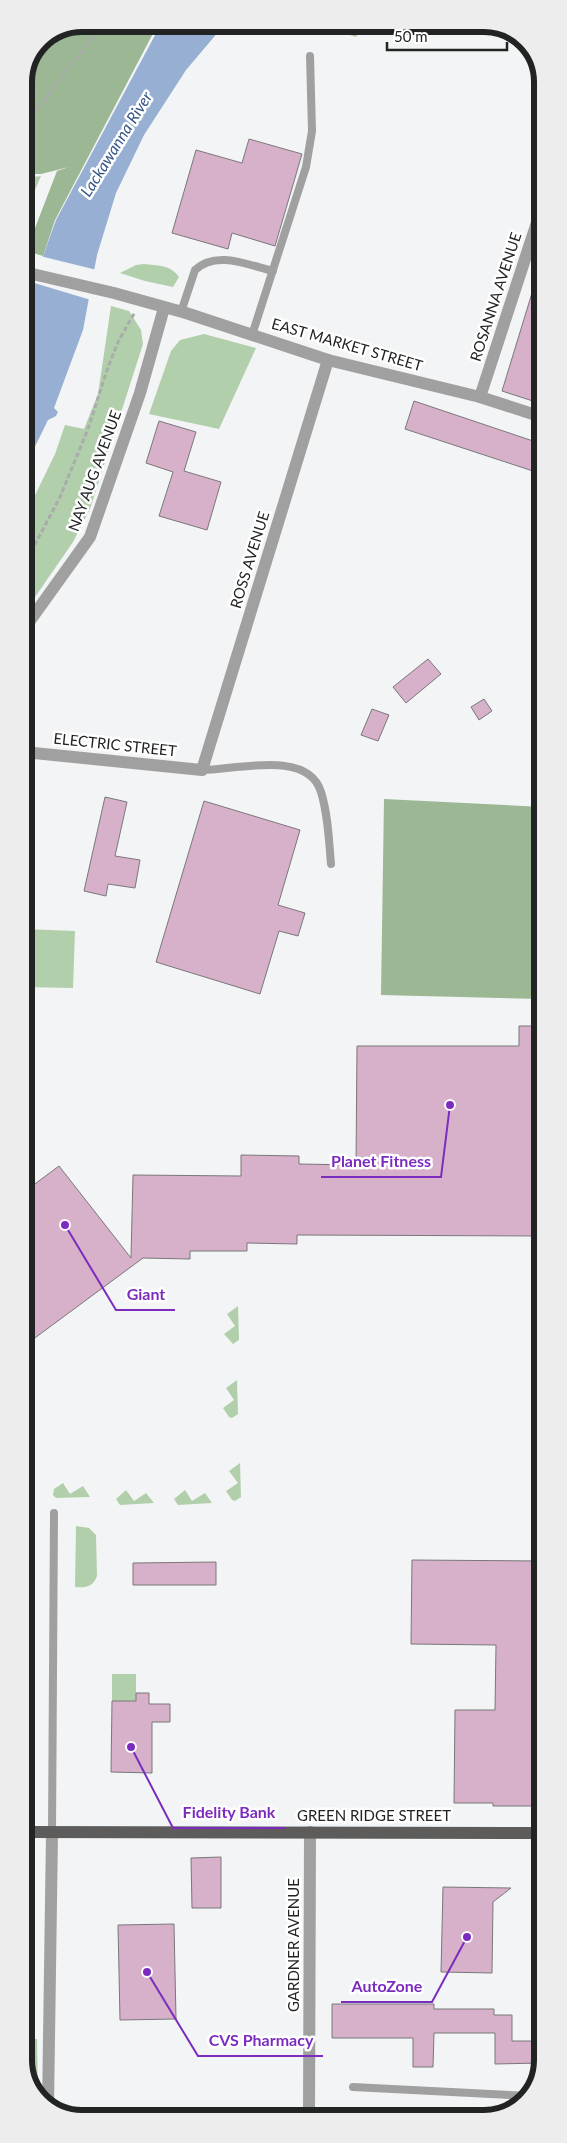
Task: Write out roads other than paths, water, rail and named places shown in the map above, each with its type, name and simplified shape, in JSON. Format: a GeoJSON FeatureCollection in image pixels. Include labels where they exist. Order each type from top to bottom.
{"type":"FeatureCollection","features":[{"type":"Feature","properties":{"kind":"main road","name":"GREEN RIDGE STREET"},"geometry":{"type":"LineString","coordinates":[[32,1832],[534,1832]]}},
{"type":"Feature","properties":{"kind":"street","name":"ROSANNA AVENUE"},"geometry":{"type":"LineString","coordinates":[[480,397],[534,232]]}},
{"type":"Feature","properties":{"kind":"street","name":"EAST MARKET STREET"},"geometry":{"type":"LineString","coordinates":[[32,274],[114,293],[181,312],[328,360],[480,397],[534,414]]}},
{"type":"Feature","properties":{"kind":"street","name":"NAY AUG AVENUE"},"geometry":{"type":"LineString","coordinates":[[32,618],[90,537],[140,393],[164,308]]}},
{"type":"Feature","properties":{"kind":"street","name":"ROSS AVENUE"},"geometry":{"type":"LineString","coordinates":[[202,770],[328,360]]}},
{"type":"Feature","properties":{"kind":"street","name":"ELECTRIC STREET"},"geometry":{"type":"LineString","coordinates":[[32,753],[202,770]]}},
{"type":"Feature","properties":{"kind":"street","name":"GARDNER AVENUE"},"geometry":{"type":"LineString","coordinates":[[309,2110],[310,1832]]}},
{"type":"Feature","properties":{"kind":"street"},"geometry":{"type":"LineString","coordinates":[[48,2096],[52,1833]]}},
{"type":"Feature","properties":{"kind":"lane"},"geometry":{"type":"LineString","coordinates":[[252,335],[306,167],[312,131],[310,56]]}},
{"type":"Feature","properties":{"kind":"lane"},"geometry":{"type":"LineString","coordinates":[[181,312],[195,270],[200,265],[221,258],[272,271]]}},
{"type":"Feature","properties":{"kind":"lane"},"geometry":{"type":"LineString","coordinates":[[202,770],[287,765],[310,775],[315,779],[321,792],[331,864]]}},
{"type":"Feature","properties":{"kind":"lane"},"geometry":{"type":"LineString","coordinates":[[52,1833],[54,1513]]}},
{"type":"Feature","properties":{"kind":"lane"},"geometry":{"type":"LineString","coordinates":[[354,2088],[519,2096]]}},
{"type":"Feature","properties":{"kind":"water","name":"Lackawanna River"},"geometry":{"type":"Polygon","coordinates":[[[157,32],[218,32],[186,70],[144,135],[116,193],[97,255],[83,330],[54,408],[58,412],[56,416],[48,420],[32,453],[32,287],[56,220],[157,32]]]}},
{"type":"Feature","properties":{"kind":"place","name":"Planet Fitness"},"geometry":{"type":"Point","coordinates":[450,1105]}},
{"type":"Feature","properties":{"kind":"place","name":"Giant"},"geometry":{"type":"Point","coordinates":[65,1225]}},
{"type":"Feature","properties":{"kind":"place","name":"Fidelity Bank"},"geometry":{"type":"Point","coordinates":[131,1747]}},
{"type":"Feature","properties":{"kind":"place","name":"AutoZone"},"geometry":{"type":"Point","coordinates":[467,1937]}},
{"type":"Feature","properties":{"kind":"place","name":"CVS Pharmacy"},"geometry":{"type":"Point","coordinates":[147,1972]}}]}
